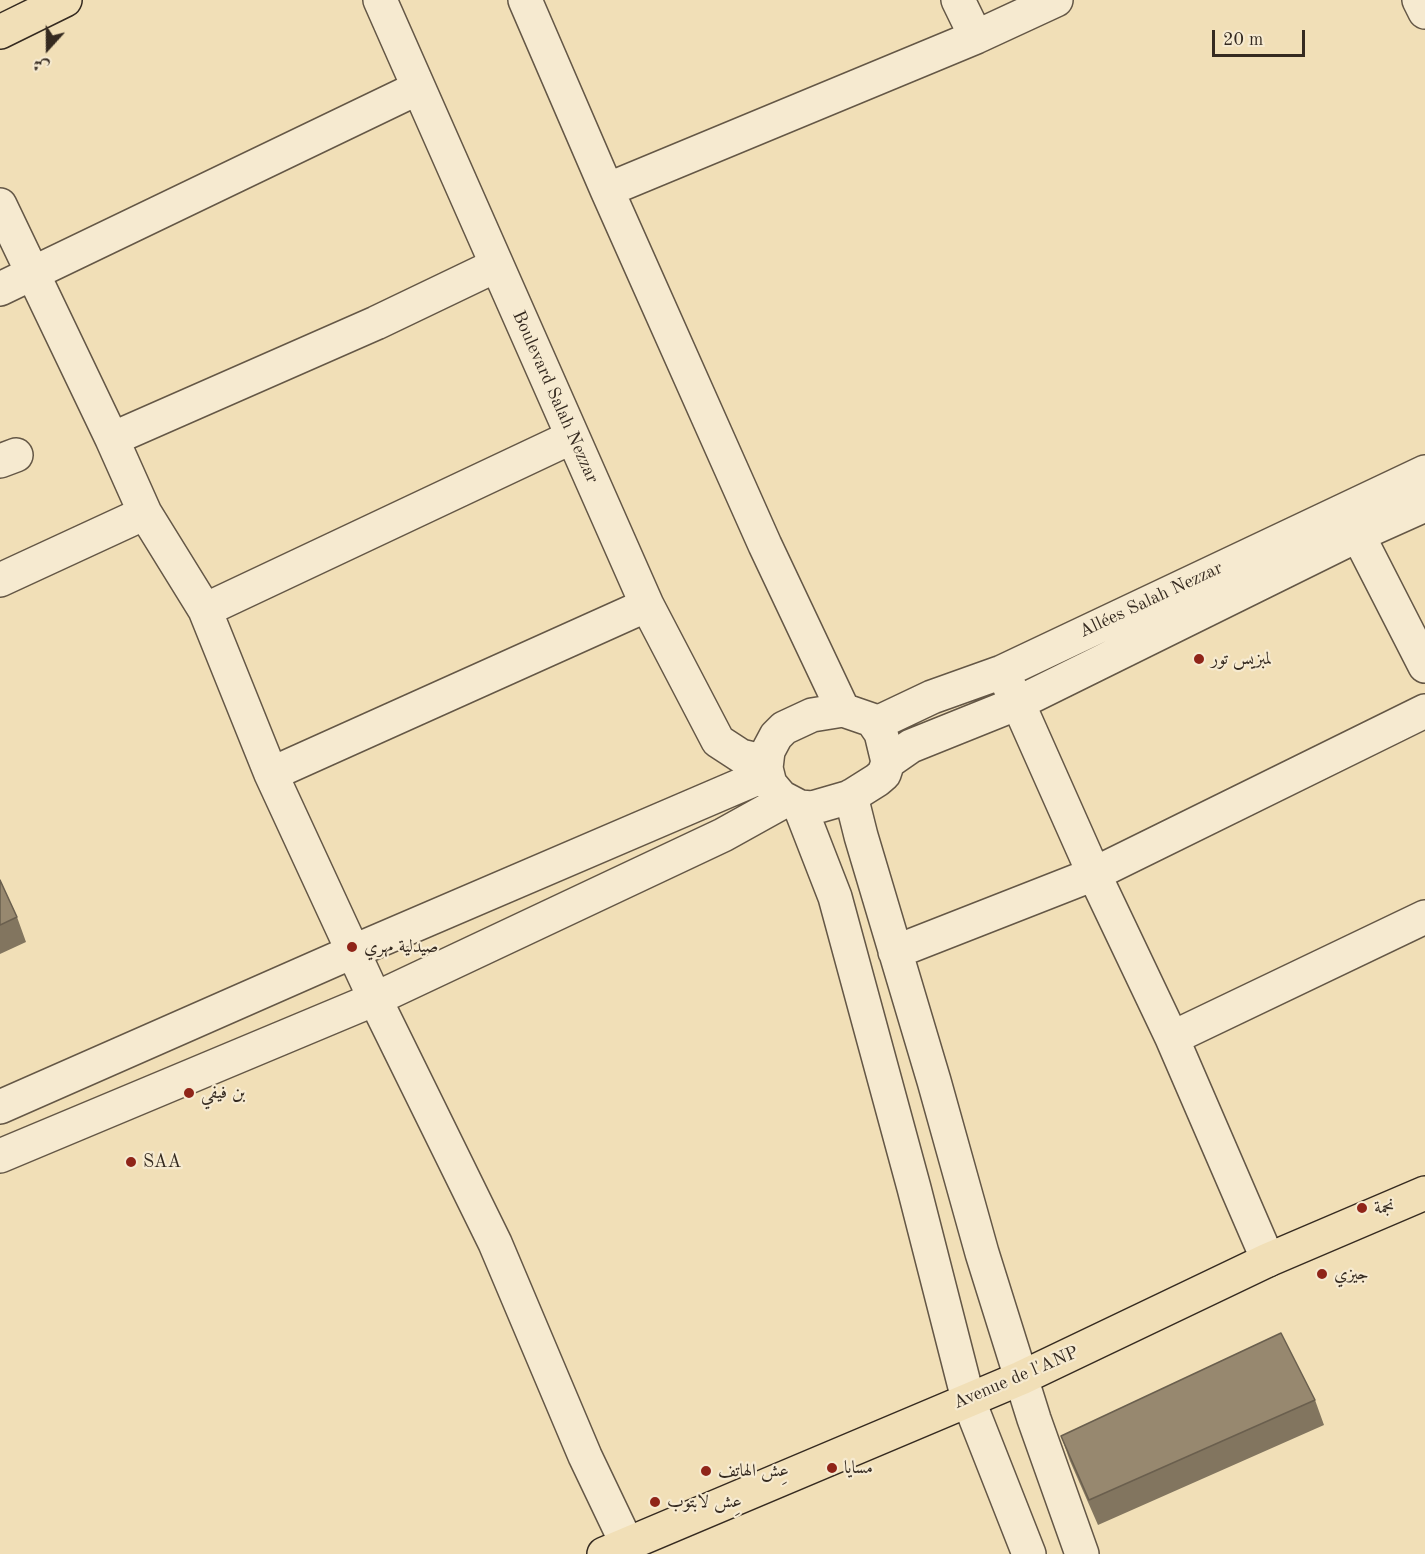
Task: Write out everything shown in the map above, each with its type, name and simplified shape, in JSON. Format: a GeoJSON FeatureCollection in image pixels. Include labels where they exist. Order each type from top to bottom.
{"type":"FeatureCollection","features":[{"type":"Feature","properties":{"kind":"main road"},"geometry":{"type":"LineString","coordinates":[[18,16],[65,0]]}},
{"type":"Feature","properties":{"kind":"main road","name":"Avenue de l'ANP"},"geometry":{"type":"LineString","coordinates":[[616,1549],[1021,1378],[1268,1260],[1425,1193]]}},
{"type":"Feature","properties":{"kind":"street","name":"Boulevard Salah Nezzar"},"geometry":{"type":"LineString","coordinates":[[380,0],[647,605],[718,741],[780,786]]}},
{"type":"Feature","properties":{"kind":"street"},"geometry":{"type":"LineString","coordinates":[[525,0],[765,545],[843,711]]}},
{"type":"Feature","properties":{"kind":"street"},"geometry":{"type":"LineString","coordinates":[[958,0],[976,37]]}},
{"type":"Feature","properties":{"kind":"street"},"geometry":{"type":"LineString","coordinates":[[607,190],[976,37],[1056,0]]}},
{"type":"Feature","properties":{"kind":"street"},"geometry":{"type":"LineString","coordinates":[[1419,0],[1425,12]]}},
{"type":"Feature","properties":{"kind":"street"},"geometry":{"type":"LineString","coordinates":[[0,289],[418,88]]}},
{"type":"Feature","properties":{"kind":"street"},"geometry":{"type":"LineString","coordinates":[[0,205],[145,513],[205,610],[271,774],[352,952],[495,1243],[585,1456],[616,1549]]}},
{"type":"Feature","properties":{"kind":"street"},"geometry":{"type":"LineString","coordinates":[[111,439],[376,323],[497,265]]}},
{"type":"Feature","properties":{"kind":"street"},"geometry":{"type":"LineString","coordinates":[[205,610],[572,437]]}},
{"type":"Feature","properties":{"kind":"street","name":"Allées Salah Nezzar"},"geometry":{"type":"LineString","coordinates":[[875,724],[933,697],[1002,672],[1425,472]]}},
{"type":"Feature","properties":{"kind":"street"},"geometry":{"type":"LineString","coordinates":[[888,762],[911,746],[1018,703],[1358,535],[1425,505]]}},
{"type":"Feature","properties":{"kind":"street"},"geometry":{"type":"LineString","coordinates":[[0,579],[145,513]]}},
{"type":"Feature","properties":{"kind":"street"},"geometry":{"type":"LineString","coordinates":[[1358,535],[1425,666]]}},
{"type":"Feature","properties":{"kind":"street"},"geometry":{"type":"LineString","coordinates":[[271,774],[647,605]]}},
{"type":"Feature","properties":{"kind":"street"},"geometry":{"type":"LineString","coordinates":[[1002,672],[1172,1038],[1268,1260]]}},
{"type":"Feature","properties":{"kind":"street"},"geometry":{"type":"LineString","coordinates":[[780,786],[812,808],[841,801],[877,780],[884,774],[888,762],[883,739],[875,724],[872,720],[843,711],[812,715],[784,728],[776,736],[780,786],[835,897],[968,1399],[1029,1554]]}},
{"type":"Feature","properties":{"kind":"street"},"geometry":{"type":"LineString","coordinates":[[895,952],[1094,874],[1425,711]]}},
{"type":"Feature","properties":{"kind":"street"},"geometry":{"type":"LineString","coordinates":[[0,1107],[352,952],[780,786]]}},
{"type":"Feature","properties":{"kind":"street"},"geometry":{"type":"LineString","coordinates":[[0,1156],[375,999],[723,836],[780,786]]}},
{"type":"Feature","properties":{"kind":"street"},"geometry":{"type":"LineString","coordinates":[[851,795],[982,1254],[1034,1419],[1082,1554]]}},
{"type":"Feature","properties":{"kind":"street"},"geometry":{"type":"LineString","coordinates":[[1172,1038],[1425,917]]}},
{"type":"Feature","properties":{"kind":"street"},"geometry":{"type":"LineString","coordinates":[[904,1151],[951,1144]]}},
{"type":"Feature","properties":{"kind":"building"},"geometry":{"type":"Polygon","coordinates":[[[0,880],[17,917],[0,925],[0,880]]]}},
{"type":"Feature","properties":{"kind":"building"},"geometry":{"type":"Polygon","coordinates":[[[1281,1333],[1315,1400],[1089,1500],[1061,1436],[1281,1333]]]}},
{"type":"Feature","properties":{"kind":"place","name":"لمبزيس تور"},"geometry":{"type":"Point","coordinates":[1199,659]}},
{"type":"Feature","properties":{"kind":"place","name":"صيدلية مهري"},"geometry":{"type":"Point","coordinates":[352,947]}},
{"type":"Feature","properties":{"kind":"place","name":"بن فيفي"},"geometry":{"type":"Point","coordinates":[189,1093]}},
{"type":"Feature","properties":{"kind":"place","name":"SAA"},"geometry":{"type":"Point","coordinates":[131,1162]}},
{"type":"Feature","properties":{"kind":"place","name":"نجمة"},"geometry":{"type":"Point","coordinates":[1362,1208]}},
{"type":"Feature","properties":{"kind":"place","name":"جيزي"},"geometry":{"type":"Point","coordinates":[1322,1274]}},
{"type":"Feature","properties":{"kind":"place","name":"مسايا"},"geometry":{"type":"Point","coordinates":[832,1468]}},
{"type":"Feature","properties":{"kind":"place","name":"عِش الهاتف"},"geometry":{"type":"Point","coordinates":[706,1471]}},
{"type":"Feature","properties":{"kind":"place","name":"عِش لابتوب"},"geometry":{"type":"Point","coordinates":[655,1502]}}]}
